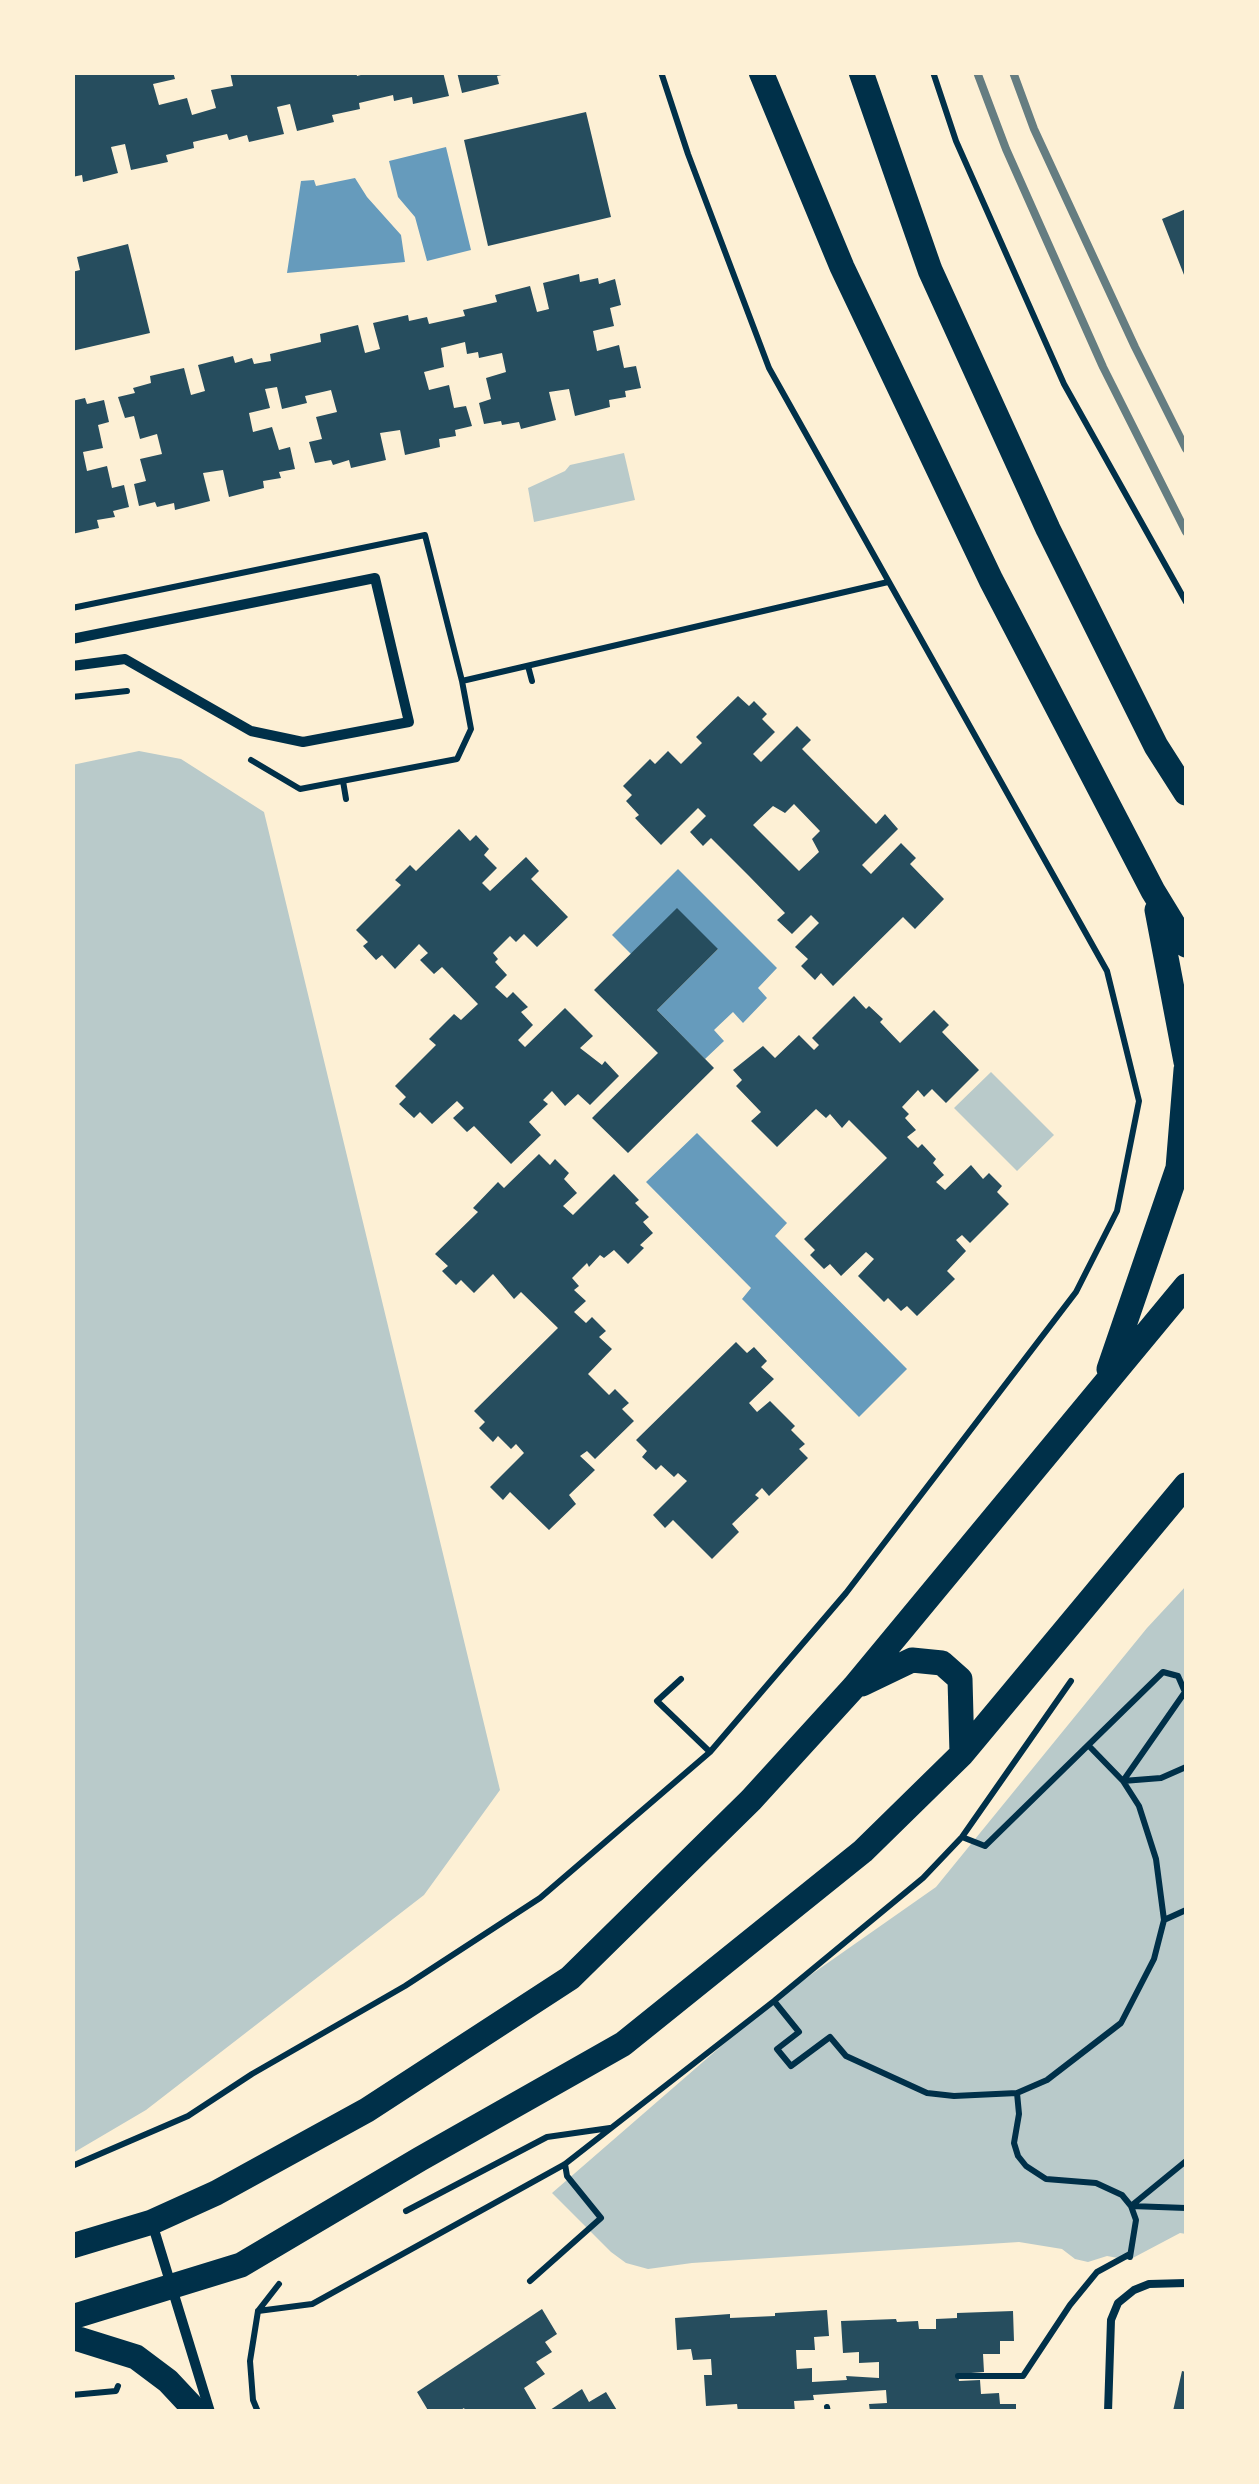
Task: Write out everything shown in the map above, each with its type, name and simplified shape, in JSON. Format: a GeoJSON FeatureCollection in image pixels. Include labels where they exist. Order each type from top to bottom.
{"type":"FeatureCollection","features":[{"type":"Feature","properties":{"kind":"main road"},"geometry":{"type":"LineString","coordinates":[[762,72],[842,267],[991,580],[1186,946]]}},
{"type":"Feature","properties":{"kind":"main road"},"geometry":{"type":"LineString","coordinates":[[861,72],[930,270],[1048,528],[1156,746],[1186,793]]}},
{"type":"Feature","properties":{"kind":"main road"},"geometry":{"type":"LineString","coordinates":[[1156,746],[1186,762]]}},
{"type":"Feature","properties":{"kind":"main road"},"geometry":{"type":"LineString","coordinates":[[1153,890],[1186,1062]]}},
{"type":"Feature","properties":{"kind":"main road"},"geometry":{"type":"LineString","coordinates":[[1102,1388],[1178,1168],[1186,1070]]}},
{"type":"Feature","properties":{"kind":"main road"},"geometry":{"type":"LineString","coordinates":[[72,2246],[152,2222],[216,2194],[368,2110],[570,1978],[751,1800],[854,1688],[1186,1286]]}},
{"type":"Feature","properties":{"kind":"main road"},"geometry":{"type":"LineString","coordinates":[[72,2317],[241,2265],[623,2044],[863,1851],[962,1754],[1186,1487]]}},
{"type":"Feature","properties":{"kind":"main road"},"geometry":{"type":"LineString","coordinates":[[854,1688],[912,1660],[942,1663],[960,1679],[962,1754]]}},
{"type":"Feature","properties":{"kind":"main road"},"geometry":{"type":"LineString","coordinates":[[72,2336],[136,2357],[168,2381],[197,2412]]}},
{"type":"Feature","properties":{"kind":"street"},"geometry":{"type":"LineString","coordinates":[[72,640],[376,578],[410,722],[303,742],[251,731],[125,659],[72,666]]}},
{"type":"Feature","properties":{"kind":"street"},"geometry":{"type":"LineString","coordinates":[[152,2222],[210,2412]]}},
{"type":"Feature","properties":{"kind":"lane"},"geometry":{"type":"LineString","coordinates":[[1108,2412],[1111,2320],[1118,2303],[1149,2284],[1186,2283]]}},
{"type":"Feature","properties":{"kind":"path"},"geometry":{"type":"LineString","coordinates":[[72,2166],[188,2116],[252,2074],[405,1986],[540,1898],[710,1752],[846,1594],[1076,1292],[1117,1211],[1139,1100],[1107,972],[769,368],[661,72]]}},
{"type":"Feature","properties":{"kind":"path"},"geometry":{"type":"LineString","coordinates":[[933,72],[956,141],[1064,384],[1186,602]]}},
{"type":"Feature","properties":{"kind":"path"},"geometry":{"type":"LineString","coordinates":[[72,608],[424,536],[471,730],[456,759],[300,790],[234,750]]}},
{"type":"Feature","properties":{"kind":"path"},"geometry":{"type":"LineString","coordinates":[[462,681],[888,582]]}},
{"type":"Feature","properties":{"kind":"path"},"geometry":{"type":"LineString","coordinates":[[528,666],[532,681]]}},
{"type":"Feature","properties":{"kind":"path"},"geometry":{"type":"LineString","coordinates":[[72,697],[133,691]]}},
{"type":"Feature","properties":{"kind":"path"},"geometry":{"type":"LineString","coordinates":[[343,781],[346,798]]}},
{"type":"Feature","properties":{"kind":"path"},"geometry":{"type":"LineString","coordinates":[[962,1837],[985,1846],[1163,1672],[1178,1676],[1185,1692],[1123,1781]]}},
{"type":"Feature","properties":{"kind":"path"},"geometry":{"type":"LineString","coordinates":[[681,1678],[657,1702],[710,1752]]}},
{"type":"Feature","properties":{"kind":"path"},"geometry":{"type":"LineString","coordinates":[[774,2001],[800,2032],[777,2049],[791,2066],[830,2038],[846,2056],[927,2093],[954,2096],[1017,2093],[1047,2080],[1121,2023],[1154,1960],[1164,1920],[1156,1859],[1138,1806],[1123,1781],[1089,1746]]}},
{"type":"Feature","properties":{"kind":"path"},"geometry":{"type":"LineString","coordinates":[[1123,1781],[1161,1778],[1186,1767]]}},
{"type":"Feature","properties":{"kind":"path"},"geometry":{"type":"LineString","coordinates":[[1164,1920],[1186,1910]]}},
{"type":"Feature","properties":{"kind":"path"},"geometry":{"type":"LineString","coordinates":[[1017,2093],[1019,2114],[1014,2143],[1026,2166],[1046,2179],[1110,2187],[1132,2206],[1136,2220],[1130,2254],[1134,2290]]}},
{"type":"Feature","properties":{"kind":"path"},"geometry":{"type":"LineString","coordinates":[[392,2218],[547,2137],[611,2128]]}},
{"type":"Feature","properties":{"kind":"path"},"geometry":{"type":"LineString","coordinates":[[1132,2206],[1186,2161]]}},
{"type":"Feature","properties":{"kind":"path"},"geometry":{"type":"LineString","coordinates":[[530,2281],[601,2218],[568,2176],[565,2164]]}},
{"type":"Feature","properties":{"kind":"path"},"geometry":{"type":"LineString","coordinates":[[1132,2206],[1186,2208]]}},
{"type":"Feature","properties":{"kind":"path"},"geometry":{"type":"LineString","coordinates":[[958,2376],[1024,2376],[1070,2305],[1097,2272],[1130,2254]]}},
{"type":"Feature","properties":{"kind":"path"},"geometry":{"type":"LineString","coordinates":[[258,2412],[253,2400],[250,2361],[258,2311],[282,2279]]}},
{"type":"Feature","properties":{"kind":"path"},"geometry":{"type":"LineString","coordinates":[[72,2395],[116,2391]]}},
{"type":"Feature","properties":{"kind":"shaded area"},"geometry":{"type":"Polygon","coordinates":[[[624,453],[635,500],[534,522],[528,488],[570,465],[624,453]]]}},
{"type":"Feature","properties":{"kind":"shaded area"},"geometry":{"type":"Polygon","coordinates":[[[139,751],[181,759],[264,812],[500,1790],[424,1895],[146,2110],[73,2153],[72,765],[139,751]]]}},
{"type":"Feature","properties":{"kind":"shaded area"},"geometry":{"type":"Polygon","coordinates":[[[991,1072],[1054,1135],[1017,1171],[954,1108],[991,1072]]]}},
{"type":"Feature","properties":{"kind":"shaded area"},"geometry":{"type":"Polygon","coordinates":[[[1186,1586],[1186,2234],[1180,2233],[1129,2260],[1107,2256],[1088,2262],[1075,2259],[1062,2249],[1019,2242],[648,2269],[626,2263],[611,2252],[552,2193],[772,2002],[936,1887],[1147,1628],[1186,1586]]]}},
{"type":"Feature","properties":{"kind":"water"},"geometry":{"type":"Polygon","coordinates":[[[446,147],[471,250],[427,261],[415,217],[398,197],[389,161],[446,147]]]}},
{"type":"Feature","properties":{"kind":"water"},"geometry":{"type":"Polygon","coordinates":[[[355,178],[401,235],[405,262],[287,273],[301,181],[314,180],[316,186],[355,178]]]}},
{"type":"Feature","properties":{"kind":"water"},"geometry":{"type":"Polygon","coordinates":[[[678,869],[777,968],[758,988],[767,998],[743,1023],[733,1012],[714,1030],[724,1041],[705,1059],[657,1010],[718,949],[631,954],[612,935],[678,869]]]}},
{"type":"Feature","properties":{"kind":"water"},"geometry":{"type":"Polygon","coordinates":[[[697,1133],[787,1223],[775,1236],[907,1369],[859,1417],[742,1299],[751,1288],[646,1182],[697,1133]]]}},
{"type":"Feature","properties":{"kind":"building"},"geometry":{"type":"Polygon","coordinates":[[[72,72],[173,72],[175,79],[153,84],[159,105],[187,98],[192,115],[216,108],[211,90],[233,86],[230,72],[356,72],[357,76],[372,72],[443,72],[449,96],[413,104],[412,97],[394,101],[393,95],[359,103],[360,109],[332,115],[334,122],[297,131],[290,104],[277,107],[284,134],[249,142],[247,135],[229,140],[227,134],[193,142],[194,148],[166,155],[168,162],[131,170],[125,144],[111,147],[118,173],[83,182],[82,175],[72,177],[72,72]]]}},
{"type":"Feature","properties":{"kind":"building"},"geometry":{"type":"Polygon","coordinates":[[[457,72],[506,74],[497,76],[499,84],[462,93],[457,72]]]}},
{"type":"Feature","properties":{"kind":"building"},"geometry":{"type":"Polygon","coordinates":[[[586,112],[611,217],[488,246],[464,140],[586,112]]]}},
{"type":"Feature","properties":{"kind":"building"},"geometry":{"type":"Polygon","coordinates":[[[1186,209],[1186,280],[1162,219],[1186,209]]]}},
{"type":"Feature","properties":{"kind":"building"},"geometry":{"type":"Polygon","coordinates":[[[128,244],[150,333],[72,351],[72,272],[80,270],[77,257],[128,244]]]}},
{"type":"Feature","properties":{"kind":"building"},"geometry":{"type":"Polygon","coordinates":[[[579,274],[580,282],[598,278],[599,284],[615,279],[621,305],[610,308],[614,326],[593,331],[597,351],[619,345],[624,368],[636,366],[641,388],[625,391],[626,397],[609,400],[610,407],[575,416],[569,389],[549,392],[556,420],[521,429],[519,422],[484,424],[479,403],[491,399],[486,378],[506,372],[502,353],[479,358],[478,352],[467,354],[465,342],[441,348],[444,367],[424,372],[429,390],[449,385],[454,408],[466,406],[472,426],[455,430],[456,436],[439,439],[440,447],[405,455],[400,430],[380,433],[386,460],[351,468],[349,460],[333,465],[331,460],[315,463],[309,442],[322,439],[316,417],[337,412],[331,390],[305,396],[307,403],[282,409],[277,387],[265,389],[270,408],[249,413],[253,432],[272,427],[279,450],[290,447],[295,469],[279,472],[281,478],[263,481],[264,488],[229,497],[223,470],[203,473],[210,501],[175,510],[174,503],[139,506],[134,484],[146,481],[140,459],[162,454],[157,434],[140,439],[134,416],[125,418],[118,397],[151,383],[150,376],[184,368],[191,395],[205,391],[198,365],[233,356],[235,363],[252,358],[254,364],[271,361],[270,354],[321,342],[320,334],[358,325],[365,353],[380,349],[373,323],[408,315],[409,321],[427,317],[429,324],[465,316],[463,310],[497,302],[495,295],[530,286],[537,312],[549,309],[543,283],[579,274]]]}},
{"type":"Feature","properties":{"kind":"building"},"geometry":{"type":"Polygon","coordinates":[[[85,398],[87,404],[104,400],[109,422],[98,425],[103,448],[83,452],[87,471],[107,466],[112,488],[124,485],[129,507],[113,511],[115,517],[97,520],[99,528],[72,534],[72,401],[85,398]]]}},
{"type":"Feature","properties":{"kind":"building"},"geometry":{"type":"Polygon","coordinates":[[[738,696],[749,706],[754,701],[767,714],[762,719],[775,732],[753,754],[761,762],[797,726],[811,740],[802,749],[876,824],[885,814],[898,829],[862,865],[871,874],[901,843],[916,858],[910,864],[944,899],[915,929],[903,917],[833,986],[821,973],[815,980],[801,966],[808,959],[795,947],[819,923],[811,915],[792,934],[777,920],[785,913],[749,876],[711,838],[703,846],[690,832],[706,816],[698,808],[661,845],[635,818],[639,815],[626,801],[632,795],[623,786],[650,759],[655,764],[668,751],[681,764],[702,743],[696,737],[738,696]],[[794,804],[785,813],[773,806],[753,825],[799,871],[819,852],[812,839],[820,831],[794,804]]]}},
{"type":"Feature","properties":{"kind":"building"},"geometry":{"type":"Polygon","coordinates":[[[459,829],[470,841],[476,835],[489,849],[484,855],[497,868],[482,883],[490,891],[526,857],[539,871],[531,879],[568,917],[537,947],[524,934],[516,942],[510,936],[493,953],[498,959],[495,962],[507,975],[495,987],[507,998],[513,992],[528,1007],[521,1012],[533,1025],[518,1040],[525,1047],[565,1008],[593,1036],[580,1048],[602,1065],[605,1061],[619,1076],[590,1105],[578,1094],[565,1106],[552,1091],[543,1100],[548,1104],[529,1122],[541,1135],[511,1164],[474,1126],[467,1132],[453,1118],[464,1108],[457,1101],[432,1124],[420,1112],[414,1118],[399,1104],[406,1097],[395,1086],[436,1045],[429,1039],[454,1014],[461,1020],[478,1004],[442,967],[434,974],[420,960],[428,953],[419,944],[395,969],[382,955],[376,960],[363,946],[368,942],[356,930],[401,885],[395,880],[410,865],[416,871],[459,829]]]}},
{"type":"Feature","properties":{"kind":"building"},"geometry":{"type":"Polygon","coordinates":[[[677,908],[718,949],[657,1010],[714,1068],[628,1153],[592,1118],[658,1053],[594,990],[677,908]]]}},
{"type":"Feature","properties":{"kind":"building"},"geometry":{"type":"Polygon","coordinates":[[[854,996],[883,1019],[880,1022],[900,1043],[934,1010],[949,1025],[942,1032],[979,1070],[946,1103],[932,1089],[924,1097],[918,1090],[902,1107],[909,1114],[905,1118],[916,1130],[907,1137],[918,1148],[922,1144],[936,1159],[933,1163],[944,1175],[936,1182],[945,1190],[971,1165],[983,1179],[989,1173],[1002,1186],[997,1192],[1009,1204],[970,1243],[962,1235],[956,1240],[966,1251],[947,1271],[955,1279],[917,1316],[907,1306],[901,1311],[888,1298],[884,1302],[858,1276],[874,1259],[866,1252],[841,1276],[830,1264],[824,1269],[810,1255],[815,1250],[804,1239],[887,1158],[849,1120],[842,1128],[830,1114],[826,1118],[816,1109],[777,1147],[751,1121],[761,1112],[736,1086],[742,1080],[733,1070],[763,1046],[775,1058],[799,1035],[814,1050],[819,1045],[812,1038],[854,996]]]}},
{"type":"Feature","properties":{"kind":"building"},"geometry":{"type":"Polygon","coordinates":[[[539,1154],[550,1165],[555,1159],[569,1173],[564,1179],[577,1193],[563,1206],[573,1215],[614,1174],[639,1200],[635,1203],[649,1217],[643,1222],[653,1233],[628,1264],[614,1250],[604,1258],[600,1255],[589,1267],[587,1263],[572,1278],[579,1286],[574,1290],[586,1301],[574,1312],[586,1323],[592,1317],[606,1331],[599,1337],[612,1349],[588,1374],[609,1395],[615,1389],[629,1403],[622,1409],[634,1421],[595,1459],[587,1451],[580,1456],[595,1470],[569,1495],[576,1504],[549,1530],[510,1492],[503,1500],[490,1487],[524,1453],[516,1444],[511,1449],[498,1436],[493,1442],[479,1428],[485,1422],[474,1411],[558,1328],[521,1292],[514,1299],[493,1274],[474,1293],[461,1280],[456,1285],[442,1271],[448,1266],[435,1254],[478,1212],[473,1208],[498,1182],[504,1188],[539,1154]]]}},
{"type":"Feature","properties":{"kind":"building"},"geometry":{"type":"Polygon","coordinates":[[[736,1342],[747,1353],[754,1347],[767,1361],[761,1367],[774,1379],[749,1403],[757,1412],[770,1401],[795,1426],[791,1430],[805,1444],[799,1449],[808,1458],[769,1496],[762,1488],[755,1495],[759,1498],[732,1524],[739,1532],[712,1559],[673,1520],[665,1528],[653,1515],[687,1481],[678,1473],[674,1477],[661,1465],[656,1470],[642,1457],[647,1451],[636,1440],[736,1342]]]}},
{"type":"Feature","properties":{"kind":"building"},"geometry":{"type":"Polygon","coordinates":[[[542,2309],[557,2334],[545,2342],[552,2352],[536,2362],[545,2374],[524,2388],[538,2412],[466,2412],[464,2408],[458,2412],[429,2412],[417,2392],[542,2309]]]}},
{"type":"Feature","properties":{"kind":"building"},"geometry":{"type":"Polygon","coordinates":[[[827,2310],[829,2336],[814,2337],[815,2350],[796,2350],[797,2369],[812,2368],[812,2382],[847,2380],[846,2376],[879,2378],[879,2362],[859,2363],[859,2352],[843,2353],[841,2321],[896,2319],[918,2321],[919,2329],[936,2329],[936,2319],[957,2318],[957,2313],[1013,2311],[1014,2341],[1000,2341],[1000,2354],[983,2354],[984,2372],[958,2374],[959,2381],[980,2380],[981,2394],[999,2393],[1000,2404],[1016,2404],[1016,2412],[870,2412],[869,2404],[887,2403],[886,2390],[813,2395],[814,2400],[794,2401],[795,2412],[738,2412],[737,2404],[706,2406],[704,2375],[712,2375],[711,2359],[693,2360],[691,2349],[677,2350],[675,2318],[775,2316],[827,2310]]]}},
{"type":"Feature","properties":{"kind":"building"},"geometry":{"type":"Polygon","coordinates":[[[1182,2371],[1186,2372],[1186,2412],[1177,2412],[1173,2411],[1182,2371]]]}},
{"type":"Feature","properties":{"kind":"building"},"geometry":{"type":"Polygon","coordinates":[[[582,2389],[589,2402],[606,2392],[618,2412],[547,2412],[582,2389]]]}},
{"type":"Feature","properties":{"kind":"railway"},"geometry":{"type":"LineString","coordinates":[[977,72],[1006,149],[1103,367],[1186,532]]}},
{"type":"Feature","properties":{"kind":"railway"},"geometry":{"type":"LineString","coordinates":[[1013,72],[1034,129],[1186,449]]}}]}
